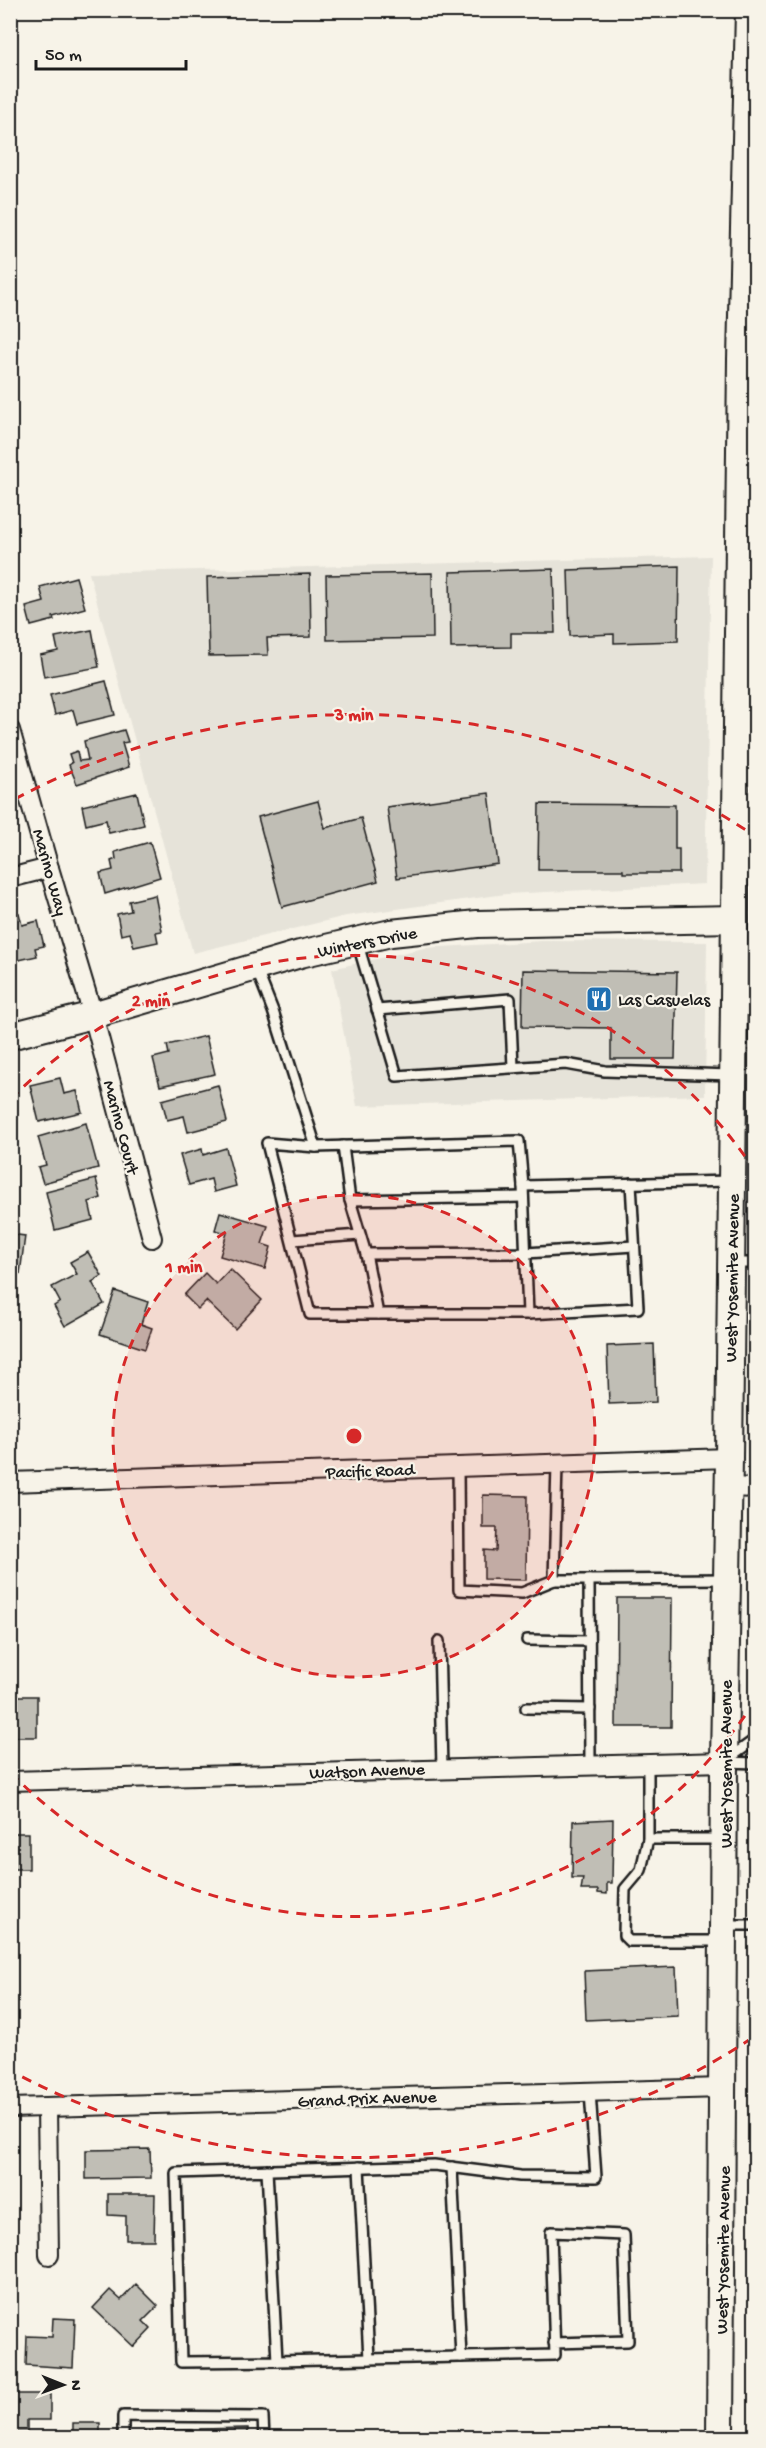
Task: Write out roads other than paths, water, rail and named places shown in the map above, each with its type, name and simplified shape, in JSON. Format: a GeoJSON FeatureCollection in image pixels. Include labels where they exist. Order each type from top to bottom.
{"type":"FeatureCollection","features":[{"type":"Feature","properties":{"kind":"main road","name":"West Yosemite Avenue"},"geometry":{"type":"LineString","coordinates":[[720,2438],[724,1762],[729,1458],[743,1263],[732,1180],[735,919],[748,359],[749,10]]}},
{"type":"Feature","properties":{"kind":"main road","name":"Winters Drive"},"geometry":{"type":"LineString","coordinates":[[10,1036],[93,1015],[255,967],[391,933],[477,924],[735,919]]}},
{"type":"Feature","properties":{"kind":"street","name":"Marino Way"},"geometry":{"type":"LineString","coordinates":[[10,730],[48,868],[93,1015]]}},
{"type":"Feature","properties":{"kind":"street"},"geometry":{"type":"LineString","coordinates":[[10,878],[48,868]]}},
{"type":"Feature","properties":{"kind":"street","name":"Marino Court"},"geometry":{"type":"LineString","coordinates":[[93,1015],[152,1238]]}},
{"type":"Feature","properties":{"kind":"street","name":"Pacific Road"},"geometry":{"type":"LineString","coordinates":[[10,1482],[729,1458]]}},
{"type":"Feature","properties":{"kind":"street"},"geometry":{"type":"LineString","coordinates":[[729,1487],[756,1488]]}},
{"type":"Feature","properties":{"kind":"street","name":"Watson Avenue"},"geometry":{"type":"LineString","coordinates":[[10,1781],[648,1762],[724,1762]]}},
{"type":"Feature","properties":{"kind":"street","name":"Grand Prix Avenue"},"geometry":{"type":"LineString","coordinates":[[10,2108],[723,2088]]}},
{"type":"Feature","properties":{"kind":"street"},"geometry":{"type":"LineString","coordinates":[[47,2107],[49,2255]]}},
{"type":"Feature","properties":{"kind":"lane"},"geometry":{"type":"LineString","coordinates":[[357,941],[397,1076],[566,1064],[605,1071],[733,1075]]}},
{"type":"Feature","properties":{"kind":"lane"},"geometry":{"type":"LineString","coordinates":[[255,967],[273,1011],[316,1147]]}},
{"type":"Feature","properties":{"kind":"lane"},"geometry":{"type":"LineString","coordinates":[[377,1010],[510,999],[513,1067]]}},
{"type":"Feature","properties":{"kind":"lane"},"geometry":{"type":"LineString","coordinates":[[528,1314],[519,1141],[316,1147],[267,1143],[310,1314],[528,1314],[638,1308],[631,1183]]}},
{"type":"Feature","properties":{"kind":"lane"},"geometry":{"type":"LineString","coordinates":[[343,1146],[350,1200],[366,1254],[378,1314]]}},
{"type":"Feature","properties":{"kind":"lane"},"geometry":{"type":"LineString","coordinates":[[522,1186],[732,1180]]}},
{"type":"Feature","properties":{"kind":"lane"},"geometry":{"type":"LineString","coordinates":[[350,1200],[523,1197]]}},
{"type":"Feature","properties":{"kind":"lane"},"geometry":{"type":"LineString","coordinates":[[292,1240],[360,1235]]}},
{"type":"Feature","properties":{"kind":"lane"},"geometry":{"type":"LineString","coordinates":[[366,1254],[526,1253],[634,1246]]}},
{"type":"Feature","properties":{"kind":"lane"},"geometry":{"type":"LineString","coordinates":[[554,1580],[557,1464]]}},
{"type":"Feature","properties":{"kind":"lane"},"geometry":{"type":"LineString","coordinates":[[458,1467],[459,1590],[522,1593],[554,1580],[728,1579]]}},
{"type":"Feature","properties":{"kind":"lane"},"geometry":{"type":"LineString","coordinates":[[589,1580],[590,1764]]}},
{"type":"Feature","properties":{"kind":"lane"},"geometry":{"type":"LineString","coordinates":[[527,1640],[589,1641]]}},
{"type":"Feature","properties":{"kind":"lane"},"geometry":{"type":"LineString","coordinates":[[440,1641],[442,1768]]}},
{"type":"Feature","properties":{"kind":"lane"},"geometry":{"type":"LineString","coordinates":[[526,1708],[590,1709]]}},
{"type":"Feature","properties":{"kind":"lane"},"geometry":{"type":"LineString","coordinates":[[724,1762],[756,1739]]}},
{"type":"Feature","properties":{"kind":"lane"},"geometry":{"type":"LineString","coordinates":[[648,1762],[648,1839],[641,1870],[625,1889],[624,1936],[629,1941],[724,1933],[756,1925]]}},
{"type":"Feature","properties":{"kind":"lane"},"geometry":{"type":"LineString","coordinates":[[724,1762],[756,1763]]}},
{"type":"Feature","properties":{"kind":"lane"},"geometry":{"type":"LineString","coordinates":[[648,1839],[725,1839]]}},
{"type":"Feature","properties":{"kind":"lane"},"geometry":{"type":"LineString","coordinates":[[554,2343],[628,2341],[624,2235],[551,2232],[554,2343],[555,2355],[181,2362],[176,2173],[434,2165],[520,2176],[596,2177],[590,2092]]}},
{"type":"Feature","properties":{"kind":"lane"},"geometry":{"type":"LineString","coordinates":[[359,2167],[369,2359]]}},
{"type":"Feature","properties":{"kind":"lane"},"geometry":{"type":"LineString","coordinates":[[452,2167],[461,2357]]}},
{"type":"Feature","properties":{"kind":"lane"},"geometry":{"type":"LineString","coordinates":[[267,2170],[277,2361]]}},
{"type":"Feature","properties":{"kind":"lane"},"geometry":{"type":"LineString","coordinates":[[123,2438],[123,2416],[263,2417],[264,2438]]}},
{"type":"Feature","properties":{"kind":"place","name":"Las Casuelas"},"geometry":{"type":"Point","coordinates":[599,999]}}]}
